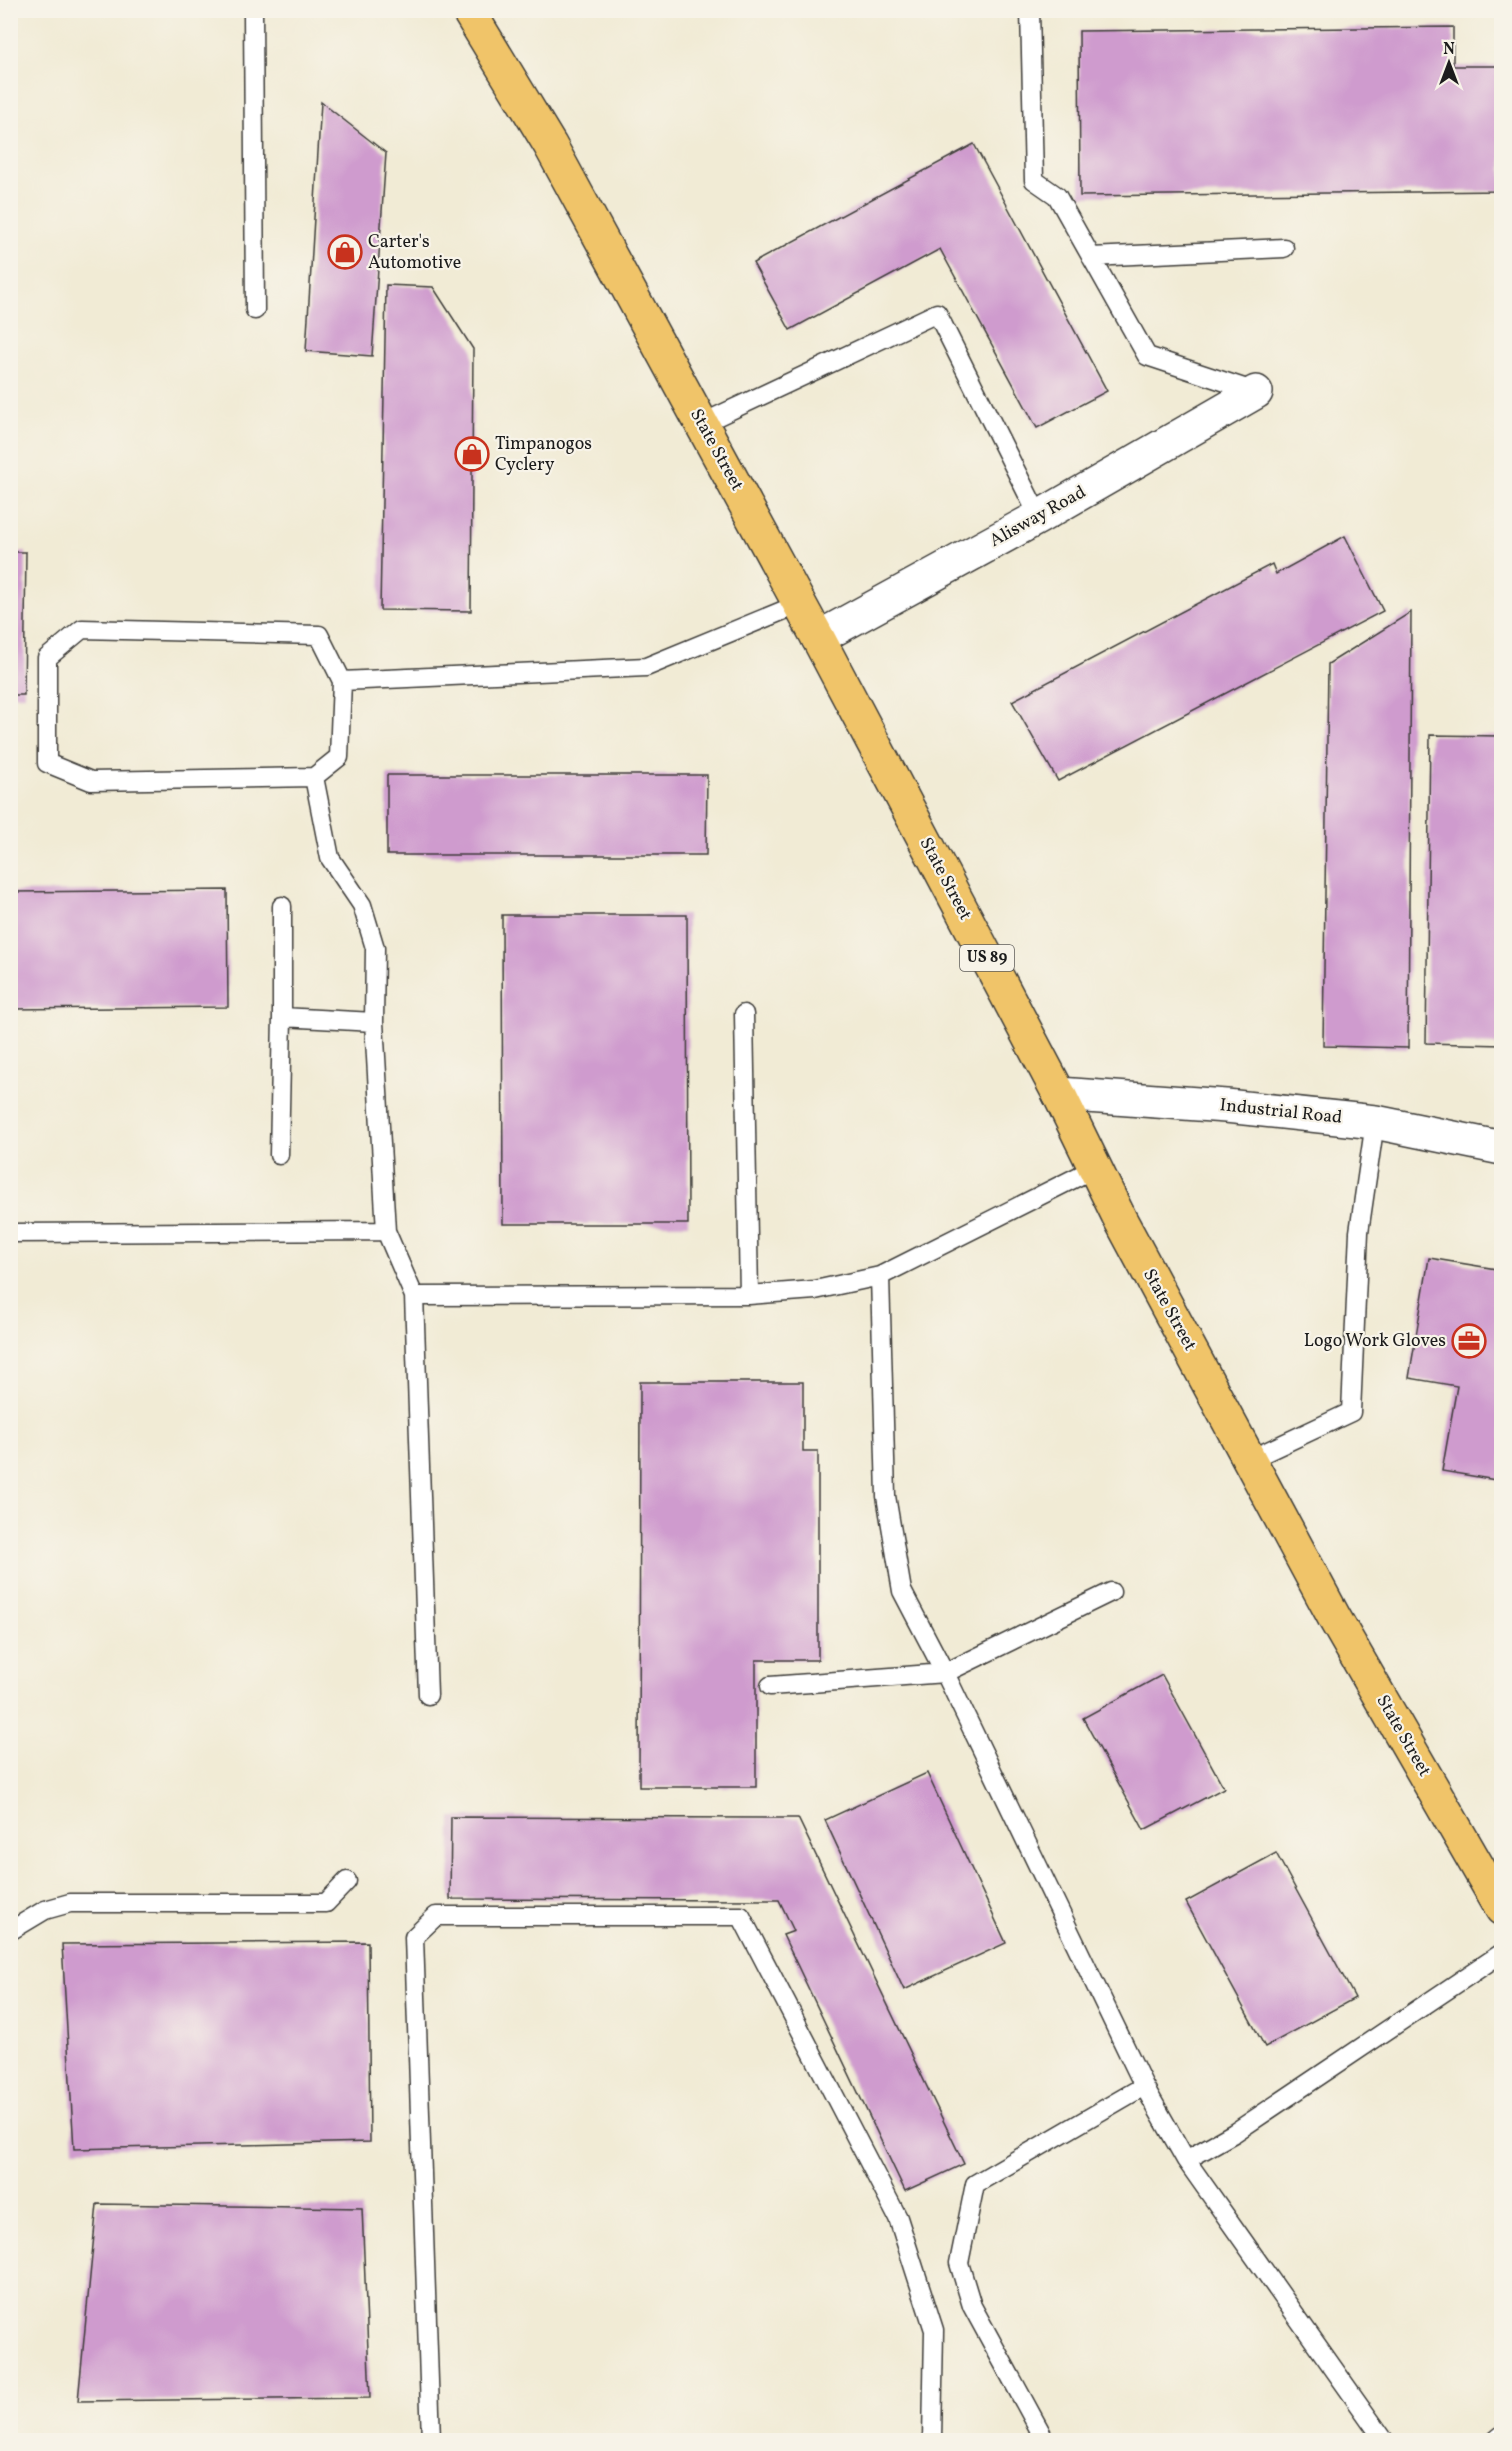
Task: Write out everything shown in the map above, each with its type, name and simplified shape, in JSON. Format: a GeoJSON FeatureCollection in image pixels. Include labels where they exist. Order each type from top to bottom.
{"type":"FeatureCollection","features":[{"type":"Feature","properties":{"kind":"main road","name":"State Street"},"geometry":{"type":"LineString","coordinates":[[468,10],[550,145],[818,638],[1059,1094],[1120,1219],[1335,1619],[1502,1909]]}},
{"type":"Feature","properties":{"kind":"street","name":"Alisway Road"},"geometry":{"type":"LineString","coordinates":[[818,638],[1039,517],[1256,392]]}},
{"type":"Feature","properties":{"kind":"street","name":"Industrial Road"},"geometry":{"type":"LineString","coordinates":[[1059,1094],[1226,1106],[1375,1122],[1502,1148]]}},
{"type":"Feature","properties":{"kind":"lane"},"geometry":{"type":"LineString","coordinates":[[254,10],[255,310]]}},
{"type":"Feature","properties":{"kind":"lane"},"geometry":{"type":"LineString","coordinates":[[1030,10],[1034,180],[1057,196],[1147,356],[1256,392]]}},
{"type":"Feature","properties":{"kind":"lane"},"geometry":{"type":"LineString","coordinates":[[1091,257],[1284,248]]}},
{"type":"Feature","properties":{"kind":"lane"},"geometry":{"type":"LineString","coordinates":[[701,424],[937,314],[1039,517]]}},
{"type":"Feature","properties":{"kind":"lane"},"geometry":{"type":"LineString","coordinates":[[342,681],[646,667],[799,604]]}},
{"type":"Feature","properties":{"kind":"lane"},"geometry":{"type":"LineString","coordinates":[[82,629],[319,635],[342,681],[339,757],[314,777],[91,781],[47,763],[47,658],[82,629]]}},
{"type":"Feature","properties":{"kind":"lane"},"geometry":{"type":"LineString","coordinates":[[314,777],[330,858],[362,905],[375,948],[374,1022],[386,1231],[414,1296],[428,1695]]}},
{"type":"Feature","properties":{"kind":"lane"},"geometry":{"type":"LineString","coordinates":[[279,1155],[282,906]]}},
{"type":"Feature","properties":{"kind":"lane"},"geometry":{"type":"LineString","coordinates":[[744,1014],[749,1295]]}},
{"type":"Feature","properties":{"kind":"lane"},"geometry":{"type":"LineString","coordinates":[[282,1017],[374,1022]]}},
{"type":"Feature","properties":{"kind":"lane"},"geometry":{"type":"LineString","coordinates":[[1251,1459],[1351,1412],[1359,1232],[1375,1122]]}},
{"type":"Feature","properties":{"kind":"lane"},"geometry":{"type":"LineString","coordinates":[[414,1296],[749,1295],[815,1290],[880,1276],[1095,1168]]}},
{"type":"Feature","properties":{"kind":"lane"},"geometry":{"type":"LineString","coordinates":[[10,1233],[386,1231]]}},
{"type":"Feature","properties":{"kind":"lane"},"geometry":{"type":"LineString","coordinates":[[880,1276],[886,1496],[902,1591],[945,1673],[1144,2086],[1186,2160],[1384,2440]]}},
{"type":"Feature","properties":{"kind":"lane"},"geometry":{"type":"LineString","coordinates":[[770,1686],[945,1673],[1111,1592]]}},
{"type":"Feature","properties":{"kind":"lane"},"geometry":{"type":"LineString","coordinates":[[10,1931],[45,1910],[70,1903],[326,1903],[347,1881]]}},
{"type":"Feature","properties":{"kind":"lane"},"geometry":{"type":"LineString","coordinates":[[431,2440],[414,1936],[436,1916],[741,1916],[898,2218],[934,2330],[932,2440]]}},
{"type":"Feature","properties":{"kind":"lane"},"geometry":{"type":"LineString","coordinates":[[1186,2160],[1234,2133],[1502,1953]]}},
{"type":"Feature","properties":{"kind":"lane"},"geometry":{"type":"LineString","coordinates":[[1045,2440],[972,2306],[959,2263],[975,2184],[1144,2086]]}},
{"type":"Feature","properties":{"kind":"lane"},"geometry":{"type":"LineString","coordinates":[[1496,2440],[1502,2435]]}},
{"type":"Feature","properties":{"kind":"building"},"geometry":{"type":"Polygon","coordinates":[[[1453,27],[1453,66],[1502,66],[1502,191],[1080,196],[1079,31],[1453,27]]]}},
{"type":"Feature","properties":{"kind":"building","name":"Carter's Automotive"},"geometry":{"type":"Polygon","coordinates":[[[321,102],[386,153],[372,356],[306,351],[321,102]]]}},
{"type":"Feature","properties":{"kind":"building"},"geometry":{"type":"Polygon","coordinates":[[[974,144],[1107,391],[1037,428],[940,249],[790,330],[753,263],[974,144]]]}},
{"type":"Feature","properties":{"kind":"building"},"geometry":{"type":"Polygon","coordinates":[[[386,285],[433,287],[473,349],[471,611],[380,610],[386,285]]]}},
{"type":"Feature","properties":{"kind":"building"},"geometry":{"type":"Polygon","coordinates":[[[1345,536],[1383,611],[1058,781],[1012,701],[1272,564],[1276,574],[1345,536]]]}},
{"type":"Feature","properties":{"kind":"building"},"geometry":{"type":"Polygon","coordinates":[[[10,552],[26,552],[24,695],[10,695],[10,552]]]}},
{"type":"Feature","properties":{"kind":"building"},"geometry":{"type":"Polygon","coordinates":[[[1411,612],[1408,1048],[1323,1046],[1328,664],[1411,612]]]}},
{"type":"Feature","properties":{"kind":"building"},"geometry":{"type":"Polygon","coordinates":[[[1430,735],[1502,736],[1502,1045],[1426,1043],[1430,735]]]}},
{"type":"Feature","properties":{"kind":"building"},"geometry":{"type":"Polygon","coordinates":[[[387,775],[707,775],[706,855],[387,855],[387,775]]]}},
{"type":"Feature","properties":{"kind":"building"},"geometry":{"type":"Polygon","coordinates":[[[227,890],[228,1007],[10,1009],[10,892],[227,890]]]}},
{"type":"Feature","properties":{"kind":"building"},"geometry":{"type":"Polygon","coordinates":[[[502,915],[687,915],[688,1224],[503,1224],[502,915]]]}},
{"type":"Feature","properties":{"kind":"building"},"geometry":{"type":"Polygon","coordinates":[[[1429,1258],[1502,1270],[1502,1481],[1442,1471],[1457,1386],[1409,1378],[1429,1258]]]}},
{"type":"Feature","properties":{"kind":"building"},"geometry":{"type":"Polygon","coordinates":[[[640,1382],[803,1382],[803,1451],[818,1451],[818,1660],[756,1660],[756,1787],[639,1787],[640,1382]]]}},
{"type":"Feature","properties":{"kind":"building"},"geometry":{"type":"Polygon","coordinates":[[[1162,1675],[1224,1788],[1144,1830],[1083,1718],[1162,1675]]]}},
{"type":"Feature","properties":{"kind":"building"},"geometry":{"type":"Polygon","coordinates":[[[927,1773],[1006,1943],[904,1990],[825,1820],[927,1773]]]}},
{"type":"Feature","properties":{"kind":"building"},"geometry":{"type":"Polygon","coordinates":[[[451,1817],[798,1818],[964,2164],[905,2191],[783,1935],[794,1931],[779,1900],[450,1899],[451,1817]]]}},
{"type":"Feature","properties":{"kind":"building"},"geometry":{"type":"Polygon","coordinates":[[[1276,1853],[1355,1998],[1265,2047],[1186,1902],[1276,1853]]]}},
{"type":"Feature","properties":{"kind":"building"},"geometry":{"type":"Polygon","coordinates":[[[368,1942],[370,2142],[74,2149],[62,1944],[368,1942]]]}},
{"type":"Feature","properties":{"kind":"building"},"geometry":{"type":"Polygon","coordinates":[[[97,2204],[362,2208],[370,2398],[78,2401],[97,2204]]]}},
{"type":"Feature","properties":{"kind":"place","name":"Carter's Automotive"},"geometry":{"type":"Point","coordinates":[345,252]}},
{"type":"Feature","properties":{"kind":"place","name":"Timpanogos Cyclery"},"geometry":{"type":"Point","coordinates":[472,454]}},
{"type":"Feature","properties":{"kind":"place","name":"Logo Work Gloves"},"geometry":{"type":"Point","coordinates":[1469,1341]}}]}
